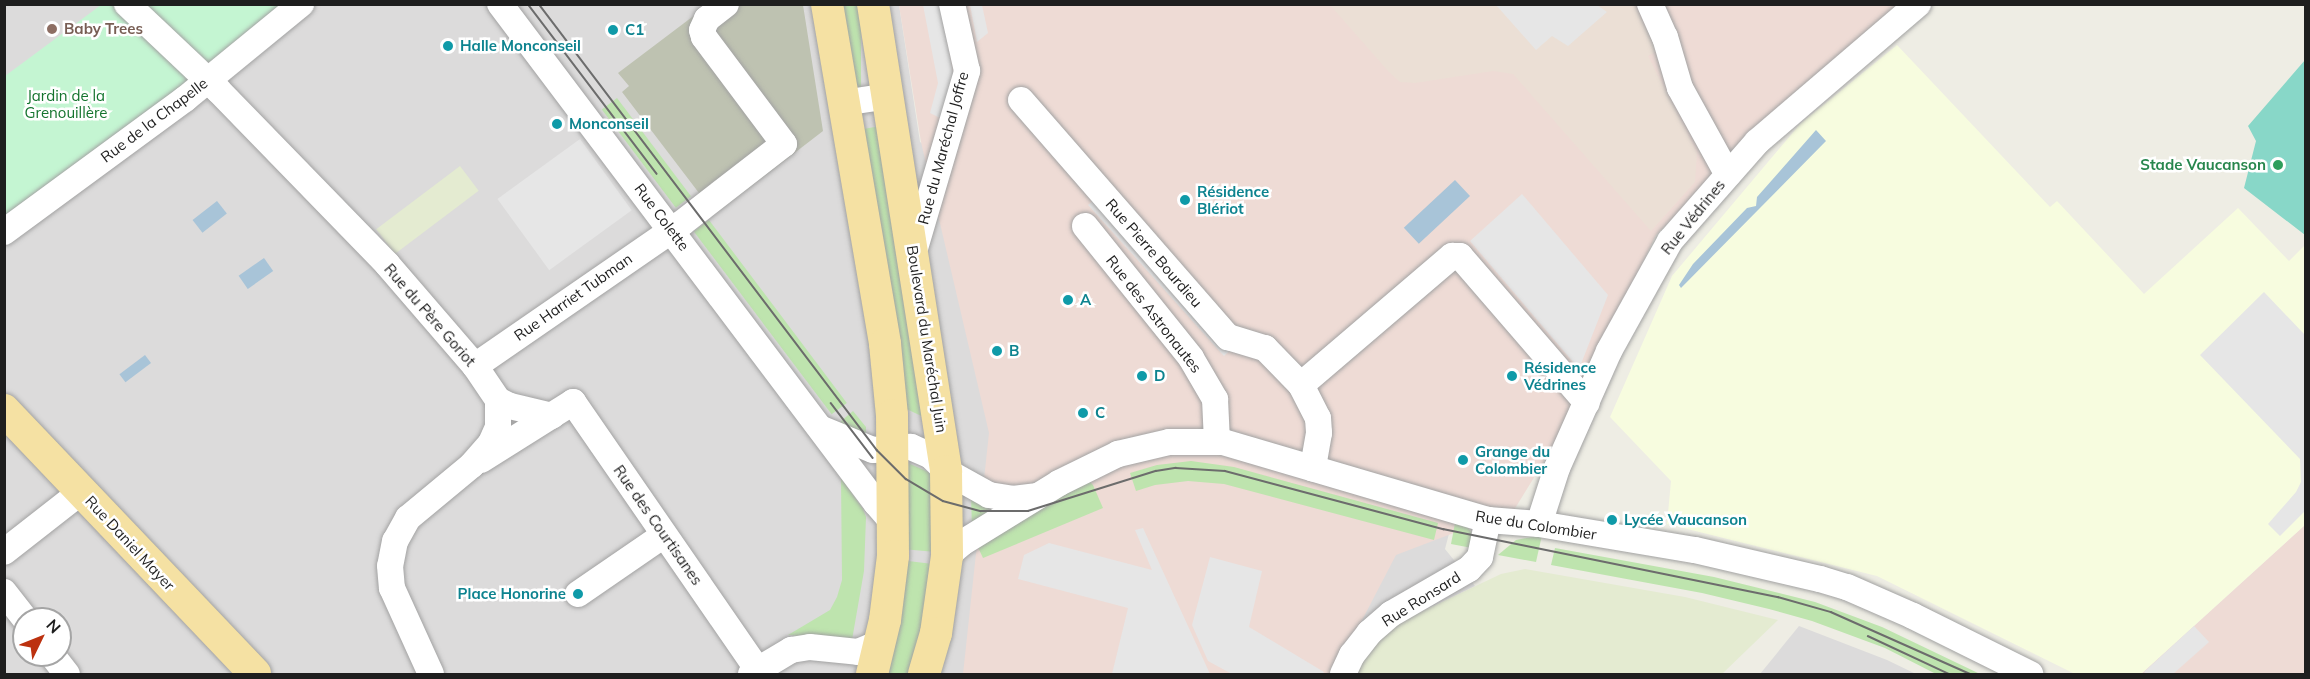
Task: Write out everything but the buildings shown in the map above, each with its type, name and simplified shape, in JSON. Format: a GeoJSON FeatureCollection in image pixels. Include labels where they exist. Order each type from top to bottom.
{"type":"FeatureCollection","features":[{"type":"Feature","properties":{"kind":"main road"},"geometry":{"type":"LineString","coordinates":[[826,4],[885,344],[893,451],[894,556],[881,642],[872,675]]}},
{"type":"Feature","properties":{"kind":"main road","name":"Boulevard du Maréchal Juin"},"geometry":{"type":"LineString","coordinates":[[873,4],[946,471],[947,556],[936,633],[924,675]]}},
{"type":"Feature","properties":{"kind":"main road","name":"Rue Daniel Mayer"},"geometry":{"type":"LineString","coordinates":[[4,410],[255,675]]}},
{"type":"Feature","properties":{"kind":"street","name":"Rue du Père Goriot"},"geometry":{"type":"LineString","coordinates":[[127,4],[208,81],[387,264],[475,366],[498,400]]}},
{"type":"Feature","properties":{"kind":"street","name":"Rue de la Chapelle"},"geometry":{"type":"LineString","coordinates":[[4,232],[208,81],[301,4]]}},
{"type":"Feature","properties":{"kind":"street","name":"Rue Colette"},"geometry":{"type":"LineString","coordinates":[[500,4],[894,524]]}},
{"type":"Feature","properties":{"kind":"street","name":"Rue Harriet Tubman"},"geometry":{"type":"LineString","coordinates":[[475,366],[672,230],[784,144],[704,37],[702,30],[707,19],[726,4]]}},
{"type":"Feature","properties":{"kind":"street","name":"Rue du Maréchal Joffre"},"geometry":{"type":"LineString","coordinates":[[914,255],[967,71],[952,4]]}},
{"type":"Feature","properties":{"kind":"street"},"geometry":{"type":"LineString","coordinates":[[1650,4],[1665,37],[1680,88],[1728,175]]}},
{"type":"Feature","properties":{"kind":"street","name":"Rue Védrines"},"geometry":{"type":"LineString","coordinates":[[1539,524],[1557,468],[1614,342],[1670,241],[1757,142],[1918,4]]}},
{"type":"Feature","properties":{"kind":"street"},"geometry":{"type":"LineString","coordinates":[[843,103],[889,96]]}},
{"type":"Feature","properties":{"kind":"street","name":"Rue Pierre Bourdieu"},"geometry":{"type":"LineString","coordinates":[[1021,100],[1228,337],[1265,348],[1301,384],[1318,418],[1319,433],[1313,468]]}},
{"type":"Feature","properties":{"kind":"street","name":"Rue des Astronautes"},"geometry":{"type":"LineString","coordinates":[[1085,226],[1191,358],[1215,399],[1217,442]]}},
{"type":"Feature","properties":{"kind":"street"},"geometry":{"type":"LineString","coordinates":[[1301,384],[1452,256],[1460,256],[1587,403]]}},
{"type":"Feature","properties":{"kind":"street"},"geometry":{"type":"LineString","coordinates":[[431,675],[392,588],[390,566],[394,545],[408,518],[472,465],[491,443],[498,427],[498,400],[510,406],[552,416]]}},
{"type":"Feature","properties":{"kind":"street","name":"Rue des Courtisanes"},"geometry":{"type":"LineString","coordinates":[[472,465],[573,402],[754,672]]}},
{"type":"Feature","properties":{"kind":"street"},"geometry":{"type":"LineString","coordinates":[[822,429],[873,450],[893,451]]}},
{"type":"Feature","properties":{"kind":"street","name":"Rue du Colombier"},"geometry":{"type":"LineString","coordinates":[[947,556],[962,543],[1040,495],[1118,454],[1168,442],[1217,442],[1488,520],[1539,524],[1695,550],[1847,587],[1913,616],[2030,675]]}},
{"type":"Feature","properties":{"kind":"street","name":"Rue du Colombier"},"geometry":{"type":"LineString","coordinates":[[893,451],[911,447],[931,456],[946,471],[989,495],[1012,499],[1040,495]]}},
{"type":"Feature","properties":{"kind":"street"},"geometry":{"type":"LineString","coordinates":[[4,552],[82,491]]}},
{"type":"Feature","properties":{"kind":"street","name":"Rue Ronsard"},"geometry":{"type":"LineString","coordinates":[[1342,675],[1352,655],[1370,633],[1391,614],[1470,569],[1480,557],[1488,520]]}},
{"type":"Feature","properties":{"kind":"street"},"geometry":{"type":"LineString","coordinates":[[578,594],[664,535]]}},
{"type":"Feature","properties":{"kind":"street"},"geometry":{"type":"LineString","coordinates":[[4,592],[16,607]]}},
{"type":"Feature","properties":{"kind":"street"},"geometry":{"type":"LineString","coordinates":[[754,672],[791,650],[810,647],[858,652],[881,642]]}},
{"type":"Feature","properties":{"kind":"shaded area"},"geometry":{"type":"Polygon","coordinates":[[[4,5],[899,5],[920,142],[1452,522],[1445,549],[1475,586],[1402,621],[1355,674],[5,674],[4,5]]]}},
{"type":"Feature","properties":{"kind":"shaded area"},"geometry":{"type":"Polygon","coordinates":[[[708,5],[803,5],[823,131],[715,214],[622,92],[629,86],[618,73],[708,5]]]}},
{"type":"Feature","properties":{"kind":"shaded area"},"geometry":{"type":"Polygon","coordinates":[[[899,5],[1897,5],[1804,87],[1656,235],[1561,434],[1514,510],[1396,555],[1334,674],[963,674],[989,433],[921,142],[899,5]]]}},
{"type":"Feature","properties":{"kind":"shaded area"},"geometry":{"type":"Polygon","coordinates":[[[923,5],[940,5],[954,78],[942,119],[930,113],[938,83],[923,5]]]}},
{"type":"Feature","properties":{"kind":"shaded area"},"geometry":{"type":"Polygon","coordinates":[[[970,5],[982,5],[988,33],[977,42],[970,5]]]}},
{"type":"Feature","properties":{"kind":"shaded area"},"geometry":{"type":"Polygon","coordinates":[[[1330,5],[1634,5],[1657,51],[1648,56],[1697,153],[1695,182],[1651,231],[1513,74],[1493,71],[1415,83],[1400,82],[1330,5]]]}},
{"type":"Feature","properties":{"kind":"shaded area"},"geometry":{"type":"Polygon","coordinates":[[[1496,5],[1597,5],[1607,12],[1568,46],[1552,36],[1536,50],[1496,5]]]}},
{"type":"Feature","properties":{"kind":"shaded area"},"geometry":{"type":"Polygon","coordinates":[[[1897,45],[2050,207],[2057,201],[2144,294],[2238,208],[2289,261],[2305,245],[2305,525],[2141,674],[2075,674],[1877,576],[1667,524],[1671,481],[1610,417],[1672,276],[1800,124],[1897,45]]]}},
{"type":"Feature","properties":{"kind":"shaded area","name":"Stade Vaucanson"},"geometry":{"type":"Polygon","coordinates":[[[2305,60],[2305,235],[2244,188],[2256,141],[2248,126],[2305,60]]]}},
{"type":"Feature","properties":{"kind":"shaded area"},"geometry":{"type":"Polygon","coordinates":[[[1816,130],[1826,141],[1681,288],[1679,285],[1693,264],[1747,208],[1756,206],[1757,197],[1816,130]]]}},
{"type":"Feature","properties":{"kind":"shaded area"},"geometry":{"type":"Polygon","coordinates":[[[580,139],[632,210],[549,270],[497,199],[580,139]]]}},
{"type":"Feature","properties":{"kind":"shaded area"},"geometry":{"type":"Polygon","coordinates":[[[460,166],[479,191],[395,254],[376,229],[460,166]]]}},
{"type":"Feature","properties":{"kind":"shaded area"},"geometry":{"type":"Polygon","coordinates":[[[1455,180],[1470,196],[1419,244],[1404,228],[1455,180]]]}},
{"type":"Feature","properties":{"kind":"shaded area"},"geometry":{"type":"Polygon","coordinates":[[[1522,194],[1608,295],[1579,369],[1470,241],[1522,194]]]}},
{"type":"Feature","properties":{"kind":"shaded area"},"geometry":{"type":"Polygon","coordinates":[[[1097,197],[1233,348],[1224,356],[1088,205],[1097,197]]]}},
{"type":"Feature","properties":{"kind":"shaded area"},"geometry":{"type":"Polygon","coordinates":[[[217,201],[227,214],[202,233],[193,220],[217,201]]]}},
{"type":"Feature","properties":{"kind":"shaded area"},"geometry":{"type":"Polygon","coordinates":[[[264,258],[273,271],[248,289],[239,276],[264,258]]]}},
{"type":"Feature","properties":{"kind":"shaded area"},"geometry":{"type":"Polygon","coordinates":[[[2264,292],[2305,335],[2305,511],[2280,536],[2268,524],[2296,492],[2301,482],[2300,459],[2200,355],[2264,292]]]}},
{"type":"Feature","properties":{"kind":"shaded area"},"geometry":{"type":"Polygon","coordinates":[[[145,355],[151,363],[125,382],[119,374],[145,355]]]}},
{"type":"Feature","properties":{"kind":"shaded area"},"geometry":{"type":"Polygon","coordinates":[[[2305,525],[2305,674],[2141,674],[2194,626],[2305,525]]]}},
{"type":"Feature","properties":{"kind":"shaded area"},"geometry":{"type":"Polygon","coordinates":[[[1143,528],[1210,674],[1112,674],[1128,608],[1018,579],[1024,555],[1049,543],[1152,570],[1135,530],[1143,528]]]}},
{"type":"Feature","properties":{"kind":"shaded area"},"geometry":{"type":"Polygon","coordinates":[[[1210,557],[1262,571],[1249,627],[1324,672],[1323,674],[1232,674],[1208,661],[1192,625],[1210,557]]]}},
{"type":"Feature","properties":{"kind":"shaded area"},"geometry":{"type":"Polygon","coordinates":[[[1525,569],[1685,597],[1778,620],[1722,674],[1355,674],[1378,637],[1402,621],[1501,574],[1525,569]]]}},
{"type":"Feature","properties":{"kind":"shaded area"},"geometry":{"type":"Polygon","coordinates":[[[1799,626],[1887,660],[1916,674],[1760,674],[1799,626]]]}},
{"type":"Feature","properties":{"kind":"shaded area"},"geometry":{"type":"Polygon","coordinates":[[[2194,626],[2209,642],[2173,674],[2144,672],[2194,626]]]}},
{"type":"Feature","properties":{"kind":"green space","name":"Jardin de la Grenouillère"},"geometry":{"type":"Polygon","coordinates":[[[101,5],[290,5],[5,224],[5,76],[101,5]]]}},
{"type":"Feature","properties":{"kind":"green space"},"geometry":{"type":"Polygon","coordinates":[[[835,5],[861,5],[861,96],[835,96],[835,5]]]}},
{"type":"Feature","properties":{"kind":"green space"},"geometry":{"type":"Polygon","coordinates":[[[617,98],[691,196],[676,208],[602,109],[617,98]]]}},
{"type":"Feature","properties":{"kind":"green space"},"geometry":{"type":"Polygon","coordinates":[[[881,126],[930,420],[900,406],[857,130],[881,126]]]}},
{"type":"Feature","properties":{"kind":"green space"},"geometry":{"type":"Polygon","coordinates":[[[709,220],[847,403],[832,414],[694,231],[709,220]]]}},
{"type":"Feature","properties":{"kind":"green space"},"geometry":{"type":"Polygon","coordinates":[[[853,411],[866,427],[866,437],[844,428],[840,422],[853,411]]]}},
{"type":"Feature","properties":{"kind":"green space"},"geometry":{"type":"Polygon","coordinates":[[[1191,461],[1234,467],[1438,523],[1434,540],[1224,484],[1188,481],[1155,485],[1136,491],[1130,473],[1157,465],[1191,461]]]}},
{"type":"Feature","properties":{"kind":"green space"},"geometry":{"type":"Polygon","coordinates":[[[908,463],[933,474],[936,552],[902,549],[908,463]]]}},
{"type":"Feature","properties":{"kind":"green space"},"geometry":{"type":"Polygon","coordinates":[[[841,478],[866,517],[864,571],[852,640],[788,635],[830,610],[837,597],[842,580],[841,478]]]}},
{"type":"Feature","properties":{"kind":"green space"},"geometry":{"type":"Polygon","coordinates":[[[1088,480],[1093,485],[1103,508],[983,558],[976,543],[1088,480]]]}},
{"type":"Feature","properties":{"kind":"green space"},"geometry":{"type":"Polygon","coordinates":[[[971,495],[1000,504],[972,528],[971,495]]]}},
{"type":"Feature","properties":{"kind":"green space"},"geometry":{"type":"Polygon","coordinates":[[[1456,518],[1464,522],[1471,532],[1472,548],[1451,544],[1456,518]]]}},
{"type":"Feature","properties":{"kind":"green space"},"geometry":{"type":"Polygon","coordinates":[[[1542,535],[1536,562],[1498,555],[1516,540],[1542,535]]]}},
{"type":"Feature","properties":{"kind":"green space"},"geometry":{"type":"Polygon","coordinates":[[[1555,548],[1714,577],[1815,602],[1882,627],[1980,674],[1936,674],[1885,648],[1812,621],[1769,609],[1702,593],[1551,565],[1555,548]]]}},
{"type":"Feature","properties":{"kind":"green space"},"geometry":{"type":"Polygon","coordinates":[[[900,560],[935,564],[921,674],[886,674],[900,560]]]}},
{"type":"Feature","properties":{"kind":"tram line"},"geometry":{"type":"LineString","coordinates":[[528,4],[657,174]]}},
{"type":"Feature","properties":{"kind":"tram line"},"geometry":{"type":"LineString","coordinates":[[539,4],[877,450],[906,479],[943,501],[981,511],[1028,511],[1156,471],[1176,468],[1225,471],[1443,529],[1778,597],[1831,612],[1970,674]]}},
{"type":"Feature","properties":{"kind":"tram line"},"geometry":{"type":"LineString","coordinates":[[831,403],[873,458]]}},
{"type":"Feature","properties":{"kind":"tram line"},"geometry":{"type":"LineString","coordinates":[[1868,636],[1949,674]]}},
{"type":"Feature","properties":{"kind":"place","name":"Baby Trees"},"geometry":{"type":"Point","coordinates":[52,29]}},
{"type":"Feature","properties":{"kind":"place","name":"C1"},"geometry":{"type":"Point","coordinates":[613,30]}},
{"type":"Feature","properties":{"kind":"place","name":"Halle Monconseil"},"geometry":{"type":"Point","coordinates":[448,46]}},
{"type":"Feature","properties":{"kind":"place","name":"Monconseil"},"geometry":{"type":"Point","coordinates":[557,124]}},
{"type":"Feature","properties":{"kind":"place","name":"Stade Vaucanson"},"geometry":{"type":"Point","coordinates":[2278,165]}},
{"type":"Feature","properties":{"kind":"place","name":"Résidence Blériot"},"geometry":{"type":"Point","coordinates":[1185,200]}},
{"type":"Feature","properties":{"kind":"place","name":"A"},"geometry":{"type":"Point","coordinates":[1068,300]}},
{"type":"Feature","properties":{"kind":"place","name":"B"},"geometry":{"type":"Point","coordinates":[997,351]}},
{"type":"Feature","properties":{"kind":"place","name":"D"},"geometry":{"type":"Point","coordinates":[1142,376]}},
{"type":"Feature","properties":{"kind":"place","name":"Résidence Védrines"},"geometry":{"type":"Point","coordinates":[1512,376]}},
{"type":"Feature","properties":{"kind":"place","name":"C"},"geometry":{"type":"Point","coordinates":[1083,413]}},
{"type":"Feature","properties":{"kind":"place","name":"Grange du Colombier"},"geometry":{"type":"Point","coordinates":[1463,460]}},
{"type":"Feature","properties":{"kind":"place","name":"Lycée Vaucanson"},"geometry":{"type":"Point","coordinates":[1612,520]}},
{"type":"Feature","properties":{"kind":"place","name":"Place Honorine"},"geometry":{"type":"Point","coordinates":[578,594]}}]}
